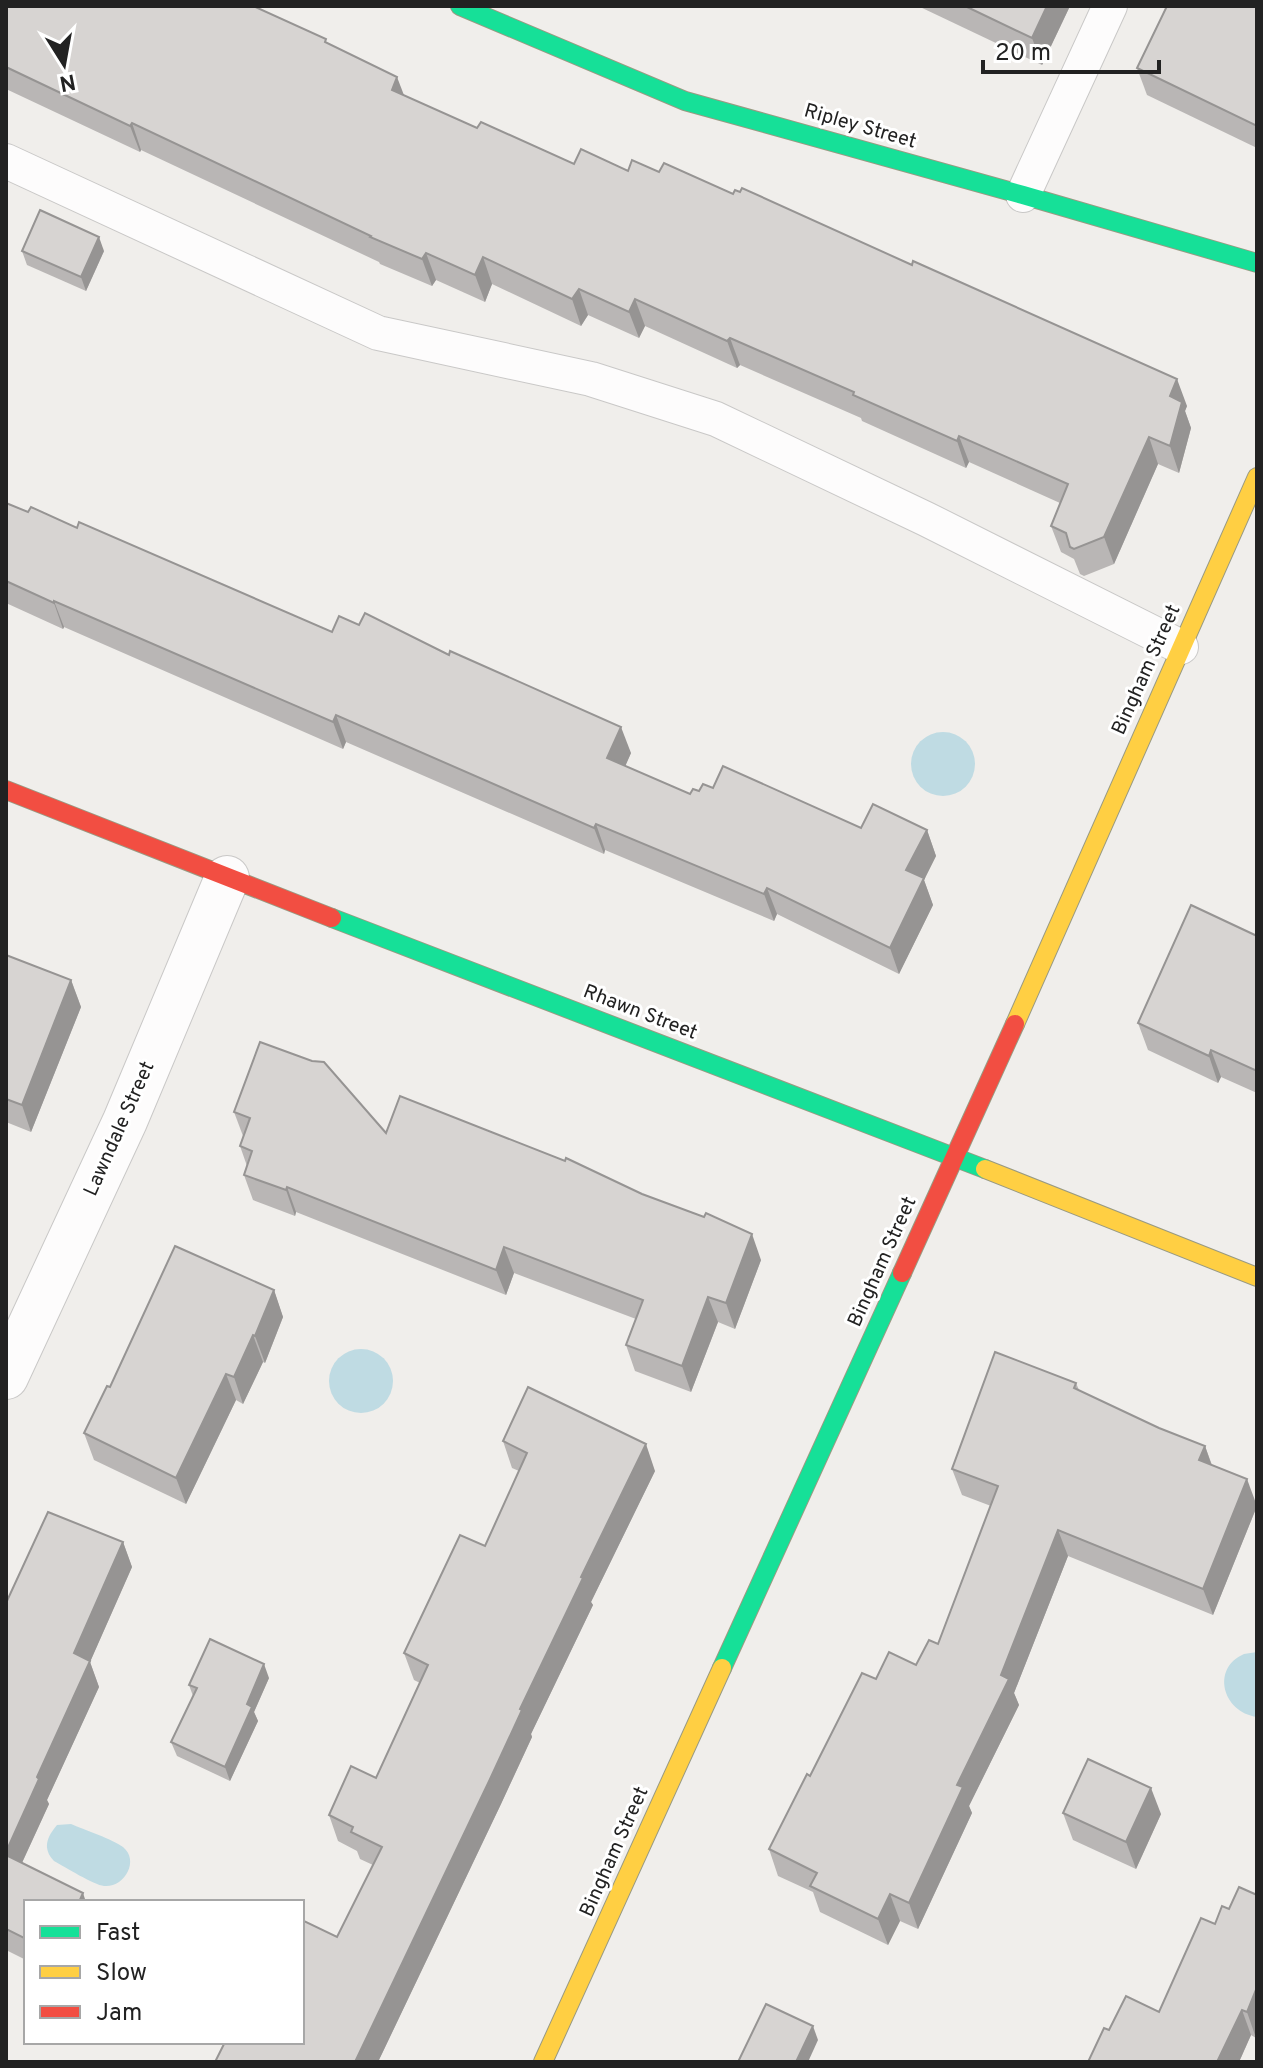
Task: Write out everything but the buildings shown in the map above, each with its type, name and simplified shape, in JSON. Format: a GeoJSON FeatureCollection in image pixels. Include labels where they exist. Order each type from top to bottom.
{"type":"FeatureCollection","features":[{"type":"Feature","properties":{"kind":"street","name":"Ripley Street"},"geometry":{"type":"LineString","coordinates":[[460,6],[685,101],[1257,263]]}},
{"type":"Feature","properties":{"kind":"street","name":"Bingham Street"},"geometry":{"type":"LineString","coordinates":[[543,2062],[955,1157],[1257,477]]}},
{"type":"Feature","properties":{"kind":"street","name":"Rhawn Street"},"geometry":{"type":"LineString","coordinates":[[6,790],[1257,1277]]}},
{"type":"Feature","properties":{"kind":"street","name":"Lawndale Street"},"geometry":{"type":"LineString","coordinates":[[6,1377],[125,1121],[227,878]]}},
{"type":"Feature","properties":{"kind":"lane"},"geometry":{"type":"LineString","coordinates":[[1023,195],[1110,6]]}},
{"type":"Feature","properties":{"kind":"lane"},"geometry":{"type":"LineString","coordinates":[[6,161],[378,333],[591,379],[716,419],[926,519],[1181,647]]}},
{"type":"Feature","properties":{"kind":"water"},"geometry":{"type":"Polygon","coordinates":[[[937,732],[949,732],[966,741],[973,752],[973,776],[966,787],[949,796],[937,796],[925,791],[916,782],[911,770],[911,758],[916,746],[925,737],[937,732]]]}},
{"type":"Feature","properties":{"kind":"water"},"geometry":{"type":"Polygon","coordinates":[[[355,1349],[367,1349],[384,1358],[391,1369],[391,1393],[384,1404],[367,1413],[355,1413],[343,1408],[334,1399],[329,1387],[329,1375],[334,1363],[343,1354],[355,1349]]]}},
{"type":"Feature","properties":{"kind":"water"},"geometry":{"type":"Polygon","coordinates":[[[1257,1652],[1257,1717],[1245,1713],[1229,1699],[1224,1679],[1234,1661],[1244,1654],[1257,1652]]]}},
{"type":"Feature","properties":{"kind":"water"},"geometry":{"type":"Polygon","coordinates":[[[71,1824],[106,1838],[128,1853],[130,1866],[118,1883],[99,1885],[54,1861],[48,1852],[48,1838],[57,1825],[71,1824]]]}},
{"type":"Feature","properties":{"kind":"traffic: fast"},"geometry":{"type":"LineString","coordinates":[[460,6],[685,101],[1257,263]]}},
{"type":"Feature","properties":{"kind":"traffic: fast"},"geometry":{"type":"LineString","coordinates":[[332,918],[985,1169]]}},
{"type":"Feature","properties":{"kind":"traffic: fast"},"geometry":{"type":"LineString","coordinates":[[722,1668],[902,1273]]}},
{"type":"Feature","properties":{"kind":"traffic: slow"},"geometry":{"type":"LineString","coordinates":[[1015,1024],[1257,477]]}},
{"type":"Feature","properties":{"kind":"traffic: slow"},"geometry":{"type":"LineString","coordinates":[[985,1169],[1257,1277]]}},
{"type":"Feature","properties":{"kind":"traffic: slow"},"geometry":{"type":"LineString","coordinates":[[543,2062],[722,1668]]}},
{"type":"Feature","properties":{"kind":"traffic: jam"},"geometry":{"type":"LineString","coordinates":[[6,790],[332,918]]}},
{"type":"Feature","properties":{"kind":"traffic: jam"},"geometry":{"type":"LineString","coordinates":[[902,1273],[1015,1024]]}}]}
